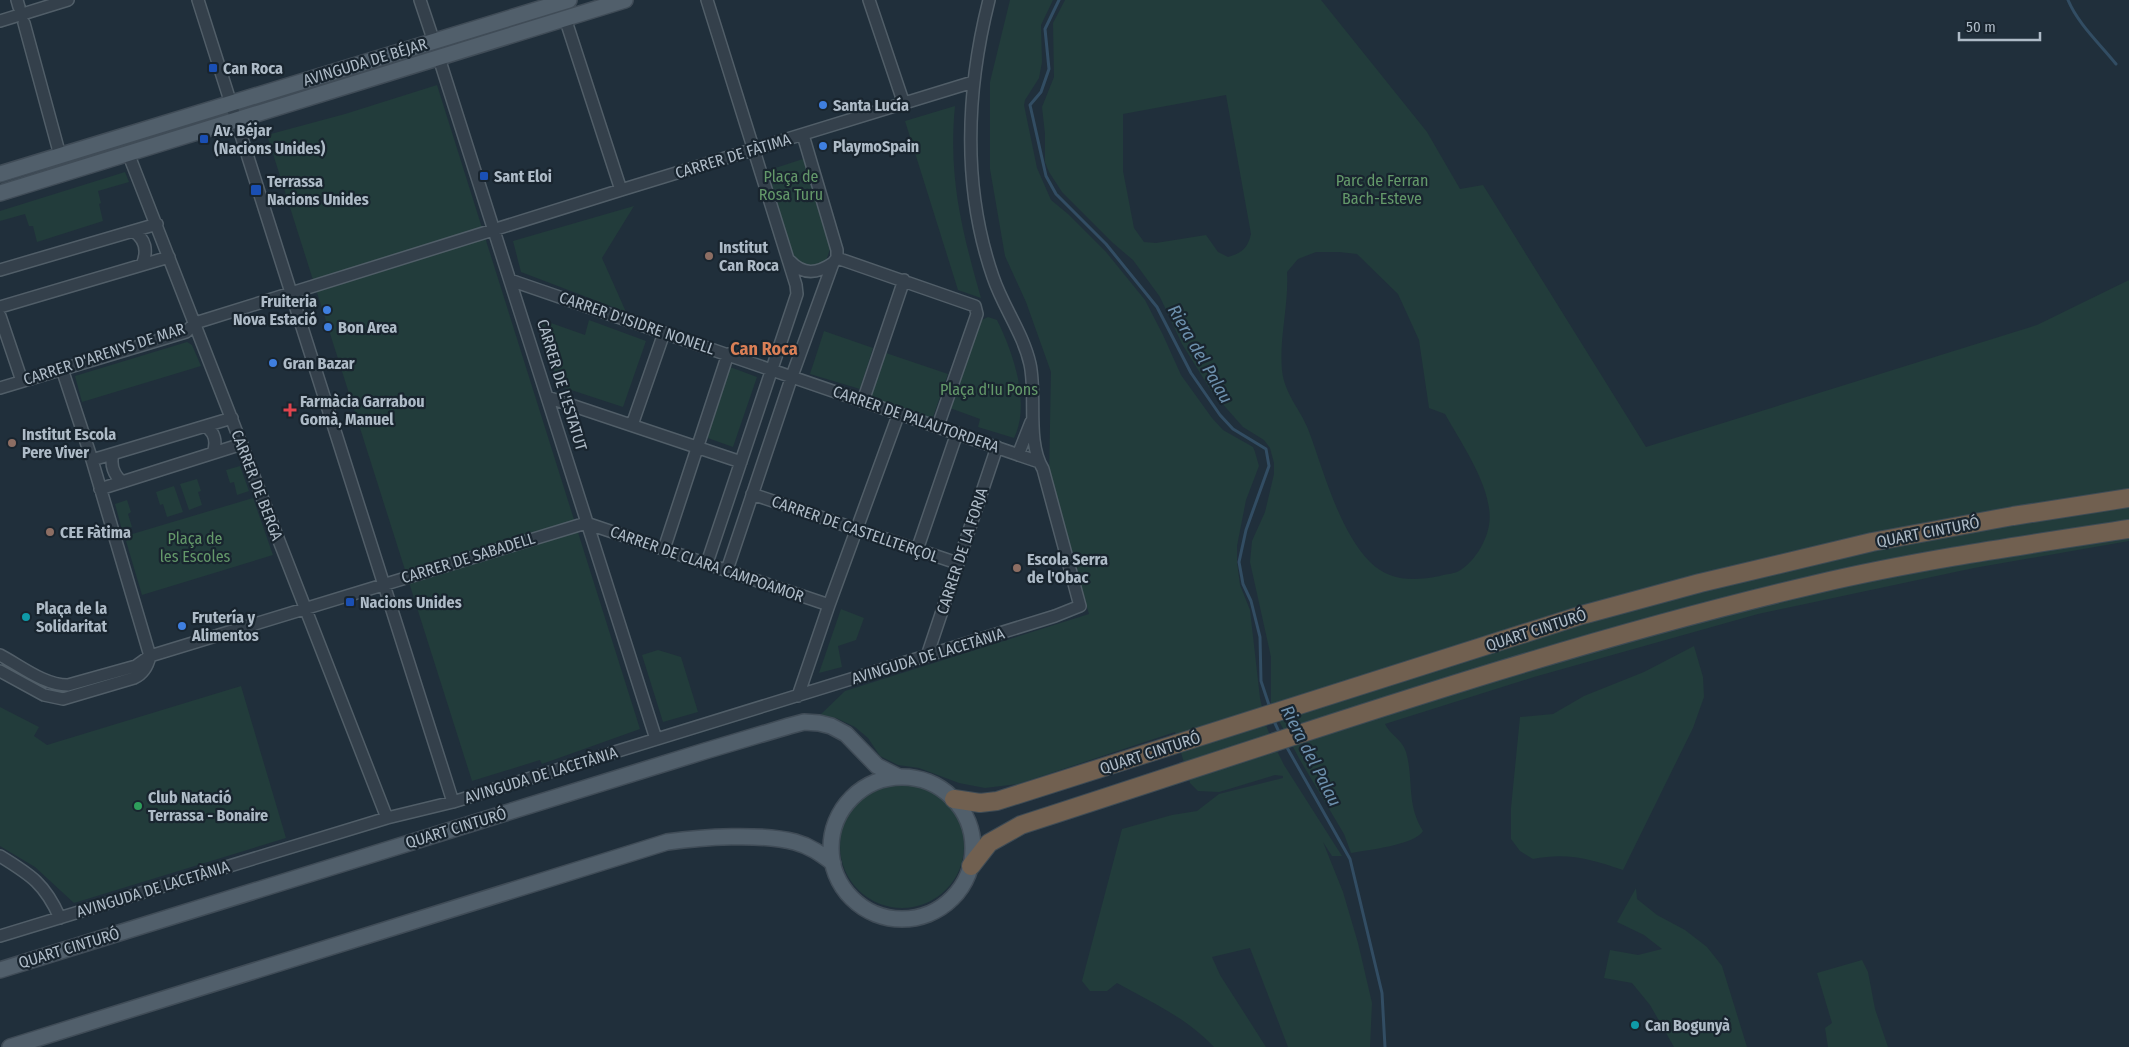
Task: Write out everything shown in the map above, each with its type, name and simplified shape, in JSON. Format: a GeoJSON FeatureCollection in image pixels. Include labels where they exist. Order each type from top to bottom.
{"type":"FeatureCollection","features":[{"type":"Feature","properties":{"kind":"highway","name":"QUART CINTURÓ"},"geometry":{"type":"LineString","coordinates":[[954,798],[980,803],[997,801],[1582,615],[1741,572],[1917,534],[2129,498]]}},
{"type":"Feature","properties":{"kind":"highway","name":"QUART CINTURÓ"},"geometry":{"type":"LineString","coordinates":[[971,866],[989,843],[1021,825],[1383,707],[1647,627],[1820,583],[1964,555],[2129,529]]}},
{"type":"Feature","properties":{"kind":"main road","name":"AVINGUDA DE BÉJAR"},"geometry":{"type":"LineString","coordinates":[[0,174],[569,0]]}},
{"type":"Feature","properties":{"kind":"main road","name":"AVINGUDA DE BÉJAR"},"geometry":{"type":"LineString","coordinates":[[0,193],[625,0]]}},
{"type":"Feature","properties":{"kind":"main road","name":"CARRER DE L'ESTATUT"},"geometry":{"type":"LineString","coordinates":[[434,42],[439,58]]}},
{"type":"Feature","properties":{"kind":"main road","name":"QUART CINTURÓ"},"geometry":{"type":"LineString","coordinates":[[0,970],[705,750],[804,722],[825,724],[846,734],[877,766],[899,777]]}},
{"type":"Feature","properties":{"kind":"main road"},"geometry":{"type":"LineString","coordinates":[[899,777],[916,778],[932,783],[954,798],[965,813],[972,830],[974,848],[971,866],[963,885],[945,905],[928,914],[901,919],[875,913],[858,903],[844,888],[833,863],[831,842],[834,829],[846,804],[867,786],[886,779],[899,777]]}},
{"type":"Feature","properties":{"kind":"main road"},"geometry":{"type":"LineString","coordinates":[[10,1047],[667,842],[708,838],[783,840],[810,847],[833,863]]}},
{"type":"Feature","properties":{"kind":"street"},"geometry":{"type":"LineString","coordinates":[[0,20],[68,0]]}},
{"type":"Feature","properties":{"kind":"street"},"geometry":{"type":"LineString","coordinates":[[198,0],[383,585],[454,802]]}},
{"type":"Feature","properties":{"kind":"street"},"geometry":{"type":"LineString","coordinates":[[420,0],[434,42]]}},
{"type":"Feature","properties":{"kind":"street"},"geometry":{"type":"LineString","coordinates":[[707,0],[796,284],[797,294],[707,563]]}},
{"type":"Feature","properties":{"kind":"street"},"geometry":{"type":"LineString","coordinates":[[870,0],[904,104]]}},
{"type":"Feature","properties":{"kind":"street"},"geometry":{"type":"LineString","coordinates":[[989,0],[973,82],[970,125],[971,166],[975,205],[994,280],[1027,354],[1033,392],[1033,418],[1039,462]]}},
{"type":"Feature","properties":{"kind":"street"},"geometry":{"type":"LineString","coordinates":[[565,18],[621,190]]}},
{"type":"Feature","properties":{"kind":"street"},"geometry":{"type":"LineString","coordinates":[[24,23],[58,148]]}},
{"type":"Feature","properties":{"kind":"street","name":"CARRER DE L'ESTATUT"},"geometry":{"type":"LineString","coordinates":[[439,58],[656,740]]}},
{"type":"Feature","properties":{"kind":"street","name":"CARRER DE FÀTIMA"},"geometry":{"type":"LineString","coordinates":[[494,230],[973,82]]}},
{"type":"Feature","properties":{"kind":"street"},"geometry":{"type":"LineString","coordinates":[[727,570],[792,376],[838,250],[804,135]]}},
{"type":"Feature","properties":{"kind":"street","name":"CARRER DE BERGA"},"geometry":{"type":"LineString","coordinates":[[128,153],[387,818]]}},
{"type":"Feature","properties":{"kind":"street"},"geometry":{"type":"LineString","coordinates":[[0,270],[157,224]]}},
{"type":"Feature","properties":{"kind":"street","name":"CARRER D'ARENYS DE MAR"},"geometry":{"type":"LineString","coordinates":[[0,388],[186,332],[195,323],[494,230]]}},
{"type":"Feature","properties":{"kind":"street"},"geometry":{"type":"LineString","coordinates":[[133,231],[141,236],[145,245],[146,256],[142,265]]}},
{"type":"Feature","properties":{"kind":"street"},"geometry":{"type":"LineString","coordinates":[[0,307],[170,257]]}},
{"type":"Feature","properties":{"kind":"street"},"geometry":{"type":"LineString","coordinates":[[788,259],[796,267],[807,272],[819,271],[835,260]]}},
{"type":"Feature","properties":{"kind":"street"},"geometry":{"type":"LineString","coordinates":[[835,260],[973,303],[977,308],[977,314],[938,426]]}},
{"type":"Feature","properties":{"kind":"street","name":"CARRER D'ISIDRE NONELL"},"geometry":{"type":"LineString","coordinates":[[510,280],[792,376]]}},
{"type":"Feature","properties":{"kind":"street"},"geometry":{"type":"LineString","coordinates":[[863,401],[904,280]]}},
{"type":"Feature","properties":{"kind":"street"},"geometry":{"type":"LineString","coordinates":[[0,316],[22,381]]}},
{"type":"Feature","properties":{"kind":"street"},"geometry":{"type":"LineString","coordinates":[[632,426],[664,333]]}},
{"type":"Feature","properties":{"kind":"street"},"geometry":{"type":"LineString","coordinates":[[664,549],[728,354]]}},
{"type":"Feature","properties":{"kind":"street"},"geometry":{"type":"LineString","coordinates":[[0,672],[44,695],[63,699],[140,676],[148,664],[150,656],[92,460],[62,369]]}},
{"type":"Feature","properties":{"kind":"street","name":"CARRER DE PALAUTORDERA"},"geometry":{"type":"LineString","coordinates":[[792,376],[1039,462]]}},
{"type":"Feature","properties":{"kind":"street"},"geometry":{"type":"LineString","coordinates":[[547,397],[741,462]]}},
{"type":"Feature","properties":{"kind":"street"},"geometry":{"type":"LineString","coordinates":[[798,696],[856,529],[899,413]]}},
{"type":"Feature","properties":{"kind":"street"},"geometry":{"type":"LineString","coordinates":[[92,460],[232,418]]}},
{"type":"Feature","properties":{"kind":"street"},"geometry":{"type":"LineString","coordinates":[[1018,455],[1033,418]]}},
{"type":"Feature","properties":{"kind":"street"},"geometry":{"type":"LineString","coordinates":[[205,426],[211,430],[215,438],[216,446],[213,453]]}},
{"type":"Feature","properties":{"kind":"street"},"geometry":{"type":"LineString","coordinates":[[918,550],[958,433]]}},
{"type":"Feature","properties":{"kind":"street"},"geometry":{"type":"LineString","coordinates":[[100,489],[242,444]]}},
{"type":"Feature","properties":{"kind":"street","name":"CARRER DE LA FORJA"},"geometry":{"type":"LineString","coordinates":[[927,656],[997,447]]}},
{"type":"Feature","properties":{"kind":"street"},"geometry":{"type":"LineString","coordinates":[[113,454],[112,460],[115,476],[122,482]]}},
{"type":"Feature","properties":{"kind":"street","name":"AVINGUDA DE LACETÀNIA"},"geometry":{"type":"LineString","coordinates":[[0,936],[387,818],[454,802],[1055,616],[1080,606],[1043,469],[1039,462]]}},
{"type":"Feature","properties":{"kind":"street","name":"CARRER DE CASTELLTERÇOL"},"geometry":{"type":"LineString","coordinates":[[752,494],[957,564]]}},
{"type":"Feature","properties":{"kind":"street","name":"CARRER DE SABADELL"},"geometry":{"type":"LineString","coordinates":[[0,654],[42,678],[58,685],[68,686],[136,666],[150,656],[586,523]]}},
{"type":"Feature","properties":{"kind":"street","name":"CARRER DE CLARA CAMPOAMOR"},"geometry":{"type":"LineString","coordinates":[[586,523],[829,605]]}},
{"type":"Feature","properties":{"kind":"street"},"geometry":{"type":"LineString","coordinates":[[0,856],[34,878],[46,892],[60,918]]}},
{"type":"Feature","properties":{"kind":"green space"},"geometry":{"type":"Polygon","coordinates":[[[1010,0],[1053,0],[1041,25],[1042,62],[1039,78],[1025,100],[1024,105],[1037,168],[1051,200],[1068,214],[1106,252],[1145,300],[1181,375],[1212,418],[1223,430],[1253,447],[1255,452],[1259,466],[1246,500],[1237,546],[1237,562],[1240,585],[1250,610],[1260,698],[1266,725],[1284,765],[1342,856],[1332,856],[1323,842],[1343,892],[1358,943],[1372,1003],[1370,1047],[1288,1047],[1250,948],[1212,957],[1220,975],[1266,1047],[1214,1047],[1180,1019],[1117,983],[1107,991],[1090,991],[1082,981],[1122,829],[1172,815],[1197,811],[1219,794],[1283,778],[1283,776],[1275,775],[1219,792],[1198,791],[1190,783],[1175,732],[1018,784],[985,788],[959,783],[919,768],[898,765],[880,756],[868,738],[855,727],[836,718],[819,716],[845,691],[1089,614],[1049,476],[1051,372],[1026,302],[1005,256],[990,169],[990,82],[1010,0]]]}},
{"type":"Feature","properties":{"kind":"green space","name":"Parc de Ferran Bach-Esteve"},"geometry":{"type":"Polygon","coordinates":[[[1065,0],[1321,0],[1427,132],[1460,189],[1483,185],[1646,447],[2037,325],[2129,280],[2129,541],[1974,568],[1758,614],[1534,677],[1385,724],[1402,744],[1406,752],[1412,802],[1423,831],[1411,840],[1351,853],[1344,834],[1300,760],[1271,706],[1271,657],[1250,562],[1252,541],[1265,512],[1274,474],[1274,463],[1270,448],[1264,440],[1243,427],[1212,392],[1182,344],[1160,297],[1133,260],[1113,243],[1062,192],[1049,172],[1045,162],[1045,134],[1042,107],[1054,77],[1053,23],[1065,0]],[[1226,95],[1123,114],[1123,171],[1134,228],[1144,242],[1156,243],[1206,235],[1218,252],[1228,257],[1241,252],[1248,243],[1251,234],[1226,95]],[[1316,252],[1298,259],[1287,272],[1287,297],[1281,358],[1283,378],[1289,394],[1308,429],[1333,499],[1359,549],[1378,569],[1394,577],[1412,579],[1430,578],[1457,572],[1470,563],[1482,545],[1489,525],[1487,497],[1468,453],[1445,414],[1429,408],[1419,340],[1398,294],[1357,254],[1316,252]]]}},
{"type":"Feature","properties":{"kind":"green space"},"geometry":{"type":"Polygon","coordinates":[[[437,85],[640,729],[542,764],[540,760],[472,781],[267,135],[345,114],[437,85]]]}},
{"type":"Feature","properties":{"kind":"green space"},"geometry":{"type":"Polygon","coordinates":[[[955,106],[953,157],[958,204],[981,298],[958,290],[905,121],[955,106]]]}},
{"type":"Feature","properties":{"kind":"green space","name":"Plaça de Rosa Turu"},"geometry":{"type":"Polygon","coordinates":[[[803,159],[831,246],[826,261],[813,266],[802,264],[794,259],[766,171],[803,159]]]}},
{"type":"Feature","properties":{"kind":"green space"},"geometry":{"type":"Polygon","coordinates":[[[125,172],[129,182],[98,191],[103,221],[37,242],[33,226],[29,226],[25,214],[0,221],[0,211],[125,172]]]}},
{"type":"Feature","properties":{"kind":"green space"},"geometry":{"type":"Polygon","coordinates":[[[634,206],[602,258],[626,312],[521,272],[513,241],[634,206]]]}},
{"type":"Feature","properties":{"kind":"green space","name":"Plaça d'Iu Pons"},"geometry":{"type":"Polygon","coordinates":[[[988,317],[997,320],[1009,347],[1018,378],[1021,410],[1014,438],[978,427],[980,419],[950,408],[980,321],[988,317]]]}},
{"type":"Feature","properties":{"kind":"green space"},"geometry":{"type":"Polygon","coordinates":[[[589,320],[646,341],[623,407],[559,386],[540,325],[551,323],[585,335],[589,320]]]}},
{"type":"Feature","properties":{"kind":"green space"},"geometry":{"type":"Polygon","coordinates":[[[824,331],[873,348],[860,389],[810,374],[824,331]]]}},
{"type":"Feature","properties":{"kind":"green space"},"geometry":{"type":"Polygon","coordinates":[[[187,342],[192,345],[201,366],[82,402],[75,376],[187,342]]]}},
{"type":"Feature","properties":{"kind":"green space"},"geometry":{"type":"Polygon","coordinates":[[[886,353],[948,374],[933,417],[929,418],[872,399],[871,395],[886,353]]]}},
{"type":"Feature","properties":{"kind":"green space"},"geometry":{"type":"Polygon","coordinates":[[[730,367],[757,377],[733,447],[705,437],[730,367]]]}},
{"type":"Feature","properties":{"kind":"green space"},"geometry":{"type":"Polygon","coordinates":[[[240,466],[249,491],[237,495],[234,482],[230,483],[226,470],[240,466]]]}},
{"type":"Feature","properties":{"kind":"green space","name":"Plaça de les Escoles"},"geometry":{"type":"Polygon","coordinates":[[[197,479],[201,491],[198,492],[202,505],[189,510],[180,484],[197,479]]]}},
{"type":"Feature","properties":{"kind":"green space","name":"Plaça de les Escoles"},"geometry":{"type":"Polygon","coordinates":[[[174,486],[183,512],[167,517],[163,504],[160,505],[156,492],[174,486]]]}},
{"type":"Feature","properties":{"kind":"green space","name":"Plaça de les Escoles"},"geometry":{"type":"Polygon","coordinates":[[[253,498],[273,555],[142,595],[126,541],[130,540],[129,535],[253,498]]]}},
{"type":"Feature","properties":{"kind":"green space"},"geometry":{"type":"Polygon","coordinates":[[[127,500],[131,512],[128,514],[132,527],[122,530],[115,504],[127,500]]]}},
{"type":"Feature","properties":{"kind":"green space"},"geometry":{"type":"Polygon","coordinates":[[[841,609],[864,618],[856,640],[838,646],[842,667],[819,673],[841,609]]]}},
{"type":"Feature","properties":{"kind":"green space"},"geometry":{"type":"Polygon","coordinates":[[[1694,646],[1703,677],[1704,697],[1693,728],[1623,870],[1579,858],[1557,856],[1533,859],[1520,851],[1511,839],[1511,808],[1520,717],[1553,714],[1584,696],[1644,672],[1694,646]]]}},
{"type":"Feature","properties":{"kind":"green space"},"geometry":{"type":"Polygon","coordinates":[[[658,650],[681,657],[698,712],[663,722],[642,655],[658,650]]]}},
{"type":"Feature","properties":{"kind":"green space","name":"Club Natació Terrassa - Bonaire"},"geometry":{"type":"Polygon","coordinates":[[[241,686],[286,838],[74,903],[35,867],[0,846],[0,707],[39,727],[34,736],[47,745],[241,686]]]}},
{"type":"Feature","properties":{"kind":"green space"},"geometry":{"type":"Polygon","coordinates":[[[902,784],[926,788],[946,802],[960,822],[964,846],[960,870],[946,890],[926,904],[902,908],[878,904],[858,890],[844,870],[840,846],[844,822],[858,802],[878,788],[902,784]]]}},
{"type":"Feature","properties":{"kind":"green space"},"geometry":{"type":"Polygon","coordinates":[[[1636,888],[1637,899],[1657,915],[1685,930],[1707,947],[1722,966],[1747,1047],[1674,1047],[1650,1005],[1632,983],[1604,978],[1610,950],[1638,955],[1662,949],[1644,935],[1617,922],[1636,888]]]}},
{"type":"Feature","properties":{"kind":"green space"},"geometry":{"type":"Polygon","coordinates":[[[1862,960],[1868,972],[1875,1009],[1888,1047],[1828,1047],[1825,1028],[1832,1023],[1817,973],[1862,960]]]}},
{"type":"Feature","properties":{"kind":"waterway","name":"Riera del Palau"},"geometry":{"type":"LineString","coordinates":[[1059,0],[1045,29],[1049,69],[1041,92],[1030,105],[1046,176],[1056,194],[1106,244],[1157,307],[1191,373],[1220,415],[1233,429],[1266,449],[1269,466],[1246,530],[1239,562],[1243,584],[1251,601],[1260,637],[1261,681],[1270,708]]}},
{"type":"Feature","properties":{"kind":"waterway"},"geometry":{"type":"LineString","coordinates":[[2068,0],[2083,26],[2116,64]]}},
{"type":"Feature","properties":{"kind":"waterway","name":"Riera del Palau"},"geometry":{"type":"LineString","coordinates":[[1273,719],[1280,734]]}},
{"type":"Feature","properties":{"kind":"waterway","name":"Riera del Palau"},"geometry":{"type":"LineString","coordinates":[[1285,744],[1350,859],[1382,993],[1385,1047]]}},
{"type":"Feature","properties":{"kind":"place","name":"Can Roca"},"geometry":{"type":"Point","coordinates":[213,68]}},
{"type":"Feature","properties":{"kind":"place","name":"Santa Lucía"},"geometry":{"type":"Point","coordinates":[823,105]}},
{"type":"Feature","properties":{"kind":"place","name":"Av. Béjar (Nacions Unides)"},"geometry":{"type":"Point","coordinates":[204,139]}},
{"type":"Feature","properties":{"kind":"place","name":"PlaymoSpain"},"geometry":{"type":"Point","coordinates":[823,146]}},
{"type":"Feature","properties":{"kind":"place","name":"Sant Eloi"},"geometry":{"type":"Point","coordinates":[484,176]}},
{"type":"Feature","properties":{"kind":"place","name":"Terrassa Nacions Unides"},"geometry":{"type":"Point","coordinates":[256,190]}},
{"type":"Feature","properties":{"kind":"place","name":"Institut Can Roca"},"geometry":{"type":"Point","coordinates":[709,256]}},
{"type":"Feature","properties":{"kind":"place","name":"Fruiteria Nova Estació"},"geometry":{"type":"Point","coordinates":[327,310]}},
{"type":"Feature","properties":{"kind":"place","name":"Bon Area"},"geometry":{"type":"Point","coordinates":[328,327]}},
{"type":"Feature","properties":{"kind":"place","name":"Gran Bazar"},"geometry":{"type":"Point","coordinates":[273,363]}},
{"type":"Feature","properties":{"kind":"place","name":"Farmàcia Garrabou Gomà, Manuel"},"geometry":{"type":"Point","coordinates":[290,410]}},
{"type":"Feature","properties":{"kind":"place","name":"Institut Escola Pere Viver"},"geometry":{"type":"Point","coordinates":[12,443]}},
{"type":"Feature","properties":{"kind":"place","name":"CEE Fàtima"},"geometry":{"type":"Point","coordinates":[50,532]}},
{"type":"Feature","properties":{"kind":"place","name":"Escola Serra de l'Obac"},"geometry":{"type":"Point","coordinates":[1017,568]}},
{"type":"Feature","properties":{"kind":"place","name":"Nacions Unides"},"geometry":{"type":"Point","coordinates":[350,602]}},
{"type":"Feature","properties":{"kind":"place","name":"Plaça de la Solidaritat"},"geometry":{"type":"Point","coordinates":[26,617]}},
{"type":"Feature","properties":{"kind":"place","name":"Frutería y Alimentos"},"geometry":{"type":"Point","coordinates":[182,626]}},
{"type":"Feature","properties":{"kind":"place","name":"Club Natació Terrassa - Bonaire"},"geometry":{"type":"Point","coordinates":[138,806]}},
{"type":"Feature","properties":{"kind":"place","name":"Can Bogunyà"},"geometry":{"type":"Point","coordinates":[1635,1025]}},
{"type":"Feature","properties":{"kind":"district","name":"Can Roca"},"geometry":{"type":"Point","coordinates":[764,349]}}]}
